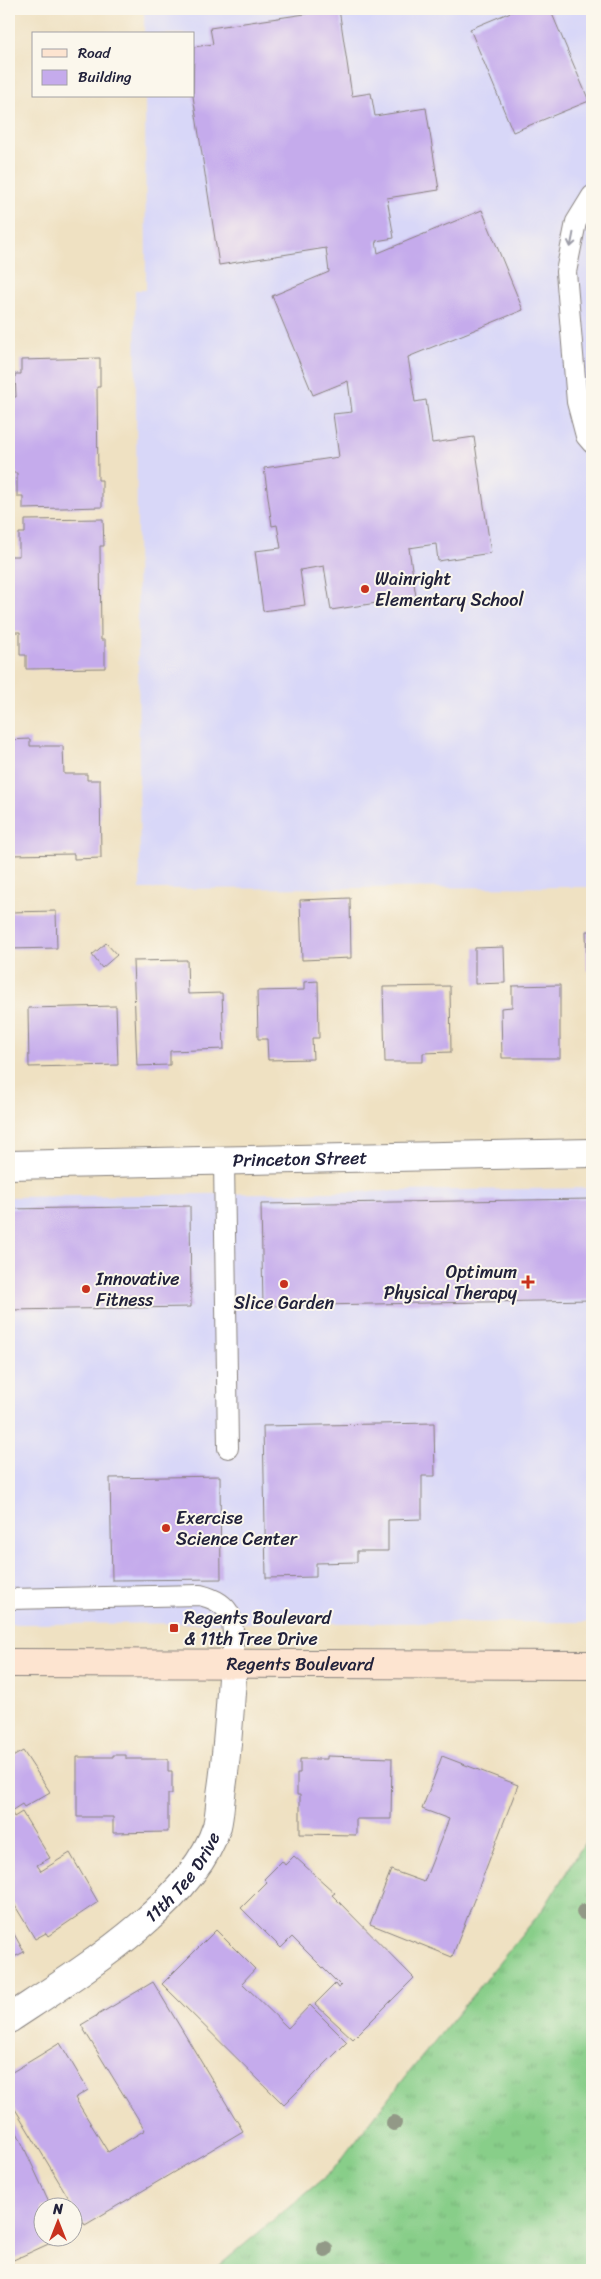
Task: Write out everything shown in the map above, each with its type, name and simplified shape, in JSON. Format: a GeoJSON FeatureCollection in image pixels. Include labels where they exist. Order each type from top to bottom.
{"type":"FeatureCollection","features":[{"type":"Feature","properties":{"kind":"main road","name":"Regents Boulevard"},"geometry":{"type":"LineString","coordinates":[[9,1663],[592,1665]]}},
{"type":"Feature","properties":{"kind":"street","name":"Princeton Street"},"geometry":{"type":"LineString","coordinates":[[9,1165],[592,1153]]}},
{"type":"Feature","properties":{"kind":"street","name":"11th Tee Drive"},"geometry":{"type":"LineString","coordinates":[[9,2019],[108,1953],[184,1884],[204,1856],[217,1825],[228,1746],[233,1663]]}},
{"type":"Feature","properties":{"kind":"lane"},"geometry":{"type":"LineString","coordinates":[[592,196],[576,222],[566,272],[577,402],[586,436],[592,443]]}},
{"type":"Feature","properties":{"kind":"lane"},"geometry":{"type":"LineString","coordinates":[[224,1160],[228,1448]]}},
{"type":"Feature","properties":{"kind":"lane"},"geometry":{"type":"LineString","coordinates":[[9,1599],[200,1595],[216,1599],[229,1610],[232,1624],[233,1663]]}},
{"type":"Feature","properties":{"kind":"shaded area","name":"Wainright Elementary School"},"geometry":{"type":"Polygon","coordinates":[[[144,9],[592,9],[592,887],[140,889],[135,290],[146,290],[145,98],[195,98],[195,32],[144,32],[144,9]]]}},
{"type":"Feature","properties":{"kind":"shaded area"},"geometry":{"type":"Polygon","coordinates":[[[592,1188],[592,1622],[9,1624],[9,1197],[592,1188]]]}},
{"type":"Feature","properties":{"kind":"green space"},"geometry":{"type":"Polygon","coordinates":[[[592,1831],[592,2270],[214,2270],[332,2171],[407,2075],[544,1908],[592,1831]]]}},
{"type":"Feature","properties":{"kind":"building"},"geometry":{"type":"Polygon","coordinates":[[[339,9],[352,96],[371,93],[375,116],[426,108],[439,190],[387,198],[394,238],[376,241],[378,253],[482,210],[523,310],[408,357],[415,402],[426,400],[432,443],[474,437],[491,553],[438,561],[436,544],[409,548],[416,597],[331,610],[324,566],[300,570],[305,605],[263,611],[255,551],[281,548],[277,525],[272,526],[264,468],[339,457],[333,414],[352,412],[348,381],[313,395],[272,296],[329,272],[326,248],[219,265],[193,98],[195,98],[195,47],[213,44],[210,28],[339,9]]]}},
{"type":"Feature","properties":{"kind":"building"},"geometry":{"type":"Polygon","coordinates":[[[518,9],[550,9],[589,101],[513,132],[470,29],[518,9]]]}},
{"type":"Feature","properties":{"kind":"building"},"geometry":{"type":"Polygon","coordinates":[[[100,358],[100,387],[97,387],[98,480],[102,480],[102,507],[23,509],[23,496],[17,496],[17,473],[9,473],[9,397],[16,397],[15,374],[21,374],[21,360],[100,358]]]}},
{"type":"Feature","properties":{"kind":"building"},"geometry":{"type":"Polygon","coordinates":[[[103,519],[104,546],[100,546],[101,640],[105,640],[105,668],[26,669],[26,655],[20,655],[20,632],[9,632],[9,556],[19,556],[19,533],[25,533],[25,520],[103,519]]]}},
{"type":"Feature","properties":{"kind":"building"},"geometry":{"type":"Polygon","coordinates":[[[30,739],[30,746],[63,746],[64,774],[87,774],[87,780],[100,780],[101,858],[74,859],[74,854],[9,855],[9,740],[30,739]]]}},
{"type":"Feature","properties":{"kind":"building"},"geometry":{"type":"Polygon","coordinates":[[[350,898],[351,958],[302,960],[300,900],[350,898]]]}},
{"type":"Feature","properties":{"kind":"building"},"geometry":{"type":"Polygon","coordinates":[[[56,911],[57,948],[9,949],[9,912],[56,911]]]}},
{"type":"Feature","properties":{"kind":"building"},"geometry":{"type":"Polygon","coordinates":[[[586,931],[592,931],[592,971],[587,971],[586,931]]]}},
{"type":"Feature","properties":{"kind":"building"},"geometry":{"type":"Polygon","coordinates":[[[106,943],[117,955],[102,968],[92,955],[106,943]]]}},
{"type":"Feature","properties":{"kind":"building"},"geometry":{"type":"Polygon","coordinates":[[[504,947],[505,983],[475,984],[475,948],[504,947]]]}},
{"type":"Feature","properties":{"kind":"building"},"geometry":{"type":"Polygon","coordinates":[[[187,960],[188,994],[222,993],[224,1049],[170,1051],[170,1065],[137,1066],[133,961],[187,960]]]}},
{"type":"Feature","properties":{"kind":"building"},"geometry":{"type":"Polygon","coordinates":[[[318,981],[319,1038],[312,1038],[313,1059],[268,1060],[267,1039],[258,1039],[257,991],[304,990],[304,982],[318,981]]]}},
{"type":"Feature","properties":{"kind":"building"},"geometry":{"type":"Polygon","coordinates":[[[560,985],[560,1058],[502,1058],[501,1008],[512,1007],[512,986],[560,985]]]}},
{"type":"Feature","properties":{"kind":"building"},"geometry":{"type":"Polygon","coordinates":[[[450,986],[451,1052],[423,1053],[423,1062],[385,1062],[383,987],[450,986]]]}},
{"type":"Feature","properties":{"kind":"building"},"geometry":{"type":"Polygon","coordinates":[[[116,1006],[118,1065],[29,1067],[28,1008],[116,1006]]]}},
{"type":"Feature","properties":{"kind":"building"},"geometry":{"type":"Polygon","coordinates":[[[592,1199],[592,1300],[263,1306],[261,1204],[592,1199]]]}},
{"type":"Feature","properties":{"kind":"building"},"geometry":{"type":"Polygon","coordinates":[[[190,1206],[191,1307],[9,1310],[9,1209],[190,1206]]]}},
{"type":"Feature","properties":{"kind":"building"},"geometry":{"type":"Polygon","coordinates":[[[434,1423],[435,1476],[422,1476],[422,1519],[388,1520],[388,1551],[357,1551],[357,1562],[316,1563],[316,1577],[266,1578],[263,1426],[434,1423]]]}},
{"type":"Feature","properties":{"kind":"building","name":"Exercise Science Center"},"geometry":{"type":"Polygon","coordinates":[[[220,1476],[221,1579],[112,1580],[110,1478],[220,1476]]]}},
{"type":"Feature","properties":{"kind":"building"},"geometry":{"type":"Polygon","coordinates":[[[23,1751],[50,1792],[24,1807],[22,1804],[11,1811],[14,1817],[22,1812],[50,1858],[37,1865],[41,1871],[70,1853],[98,1902],[48,1936],[46,1933],[35,1939],[14,1904],[10,1906],[9,1903],[9,1759],[23,1751]]]}},
{"type":"Feature","properties":{"kind":"building"},"geometry":{"type":"Polygon","coordinates":[[[113,1755],[126,1755],[126,1759],[168,1759],[168,1771],[172,1771],[172,1794],[168,1794],[168,1832],[113,1833],[113,1817],[77,1817],[77,1757],[113,1757],[113,1755]]]}},
{"type":"Feature","properties":{"kind":"building"},"geometry":{"type":"Polygon","coordinates":[[[327,1756],[392,1758],[391,1819],[356,1819],[356,1835],[300,1834],[300,1795],[297,1795],[297,1773],[300,1773],[300,1759],[327,1759],[327,1756]]]}},
{"type":"Feature","properties":{"kind":"building"},"geometry":{"type":"Polygon","coordinates":[[[442,1756],[518,1785],[452,1957],[370,1924],[391,1870],[424,1882],[449,1819],[422,1809],[442,1756]]]}},
{"type":"Feature","properties":{"kind":"building"},"geometry":{"type":"Polygon","coordinates":[[[294,1856],[335,1893],[332,1895],[414,1978],[353,2039],[315,2004],[335,1984],[338,1988],[341,1986],[292,1937],[281,1948],[241,1908],[267,1882],[264,1879],[282,1861],[285,1865],[294,1856]]]}},
{"type":"Feature","properties":{"kind":"building"},"geometry":{"type":"Polygon","coordinates":[[[9,1925],[24,1952],[12,1958],[13,1961],[9,1963],[9,1925]]]}},
{"type":"Feature","properties":{"kind":"building"},"geometry":{"type":"Polygon","coordinates":[[[216,1930],[255,1969],[242,1983],[288,2028],[310,2005],[347,2042],[284,2105],[162,1984],[216,1930]]]}},
{"type":"Feature","properties":{"kind":"building"},"geometry":{"type":"Polygon","coordinates":[[[153,1982],[243,2131],[85,2225],[82,2220],[82,2196],[68,2196],[9,2099],[9,2074],[60,2043],[88,2090],[75,2098],[108,2152],[145,2130],[81,2025],[153,1982]]]}},
{"type":"Feature","properties":{"kind":"building"},"geometry":{"type":"Polygon","coordinates":[[[9,2115],[46,2196],[32,2196],[32,2246],[44,2246],[9,2262],[9,2115]]]}},
{"type":"Feature","properties":{"kind":"place","name":"Wainright Elementary School"},"geometry":{"type":"Point","coordinates":[365,589]}},
{"type":"Feature","properties":{"kind":"place","name":"Optimum Physical Therapy"},"geometry":{"type":"Point","coordinates":[528,1282]}},
{"type":"Feature","properties":{"kind":"place","name":"Slice Garden"},"geometry":{"type":"Point","coordinates":[284,1284]}},
{"type":"Feature","properties":{"kind":"place","name":"Innovative Fitness"},"geometry":{"type":"Point","coordinates":[86,1289]}},
{"type":"Feature","properties":{"kind":"place","name":"Exercise Science Center"},"geometry":{"type":"Point","coordinates":[166,1528]}},
{"type":"Feature","properties":{"kind":"place","name":"Regents Boulevard & 11th Tree Drive"},"geometry":{"type":"Point","coordinates":[174,1628]}}]}
